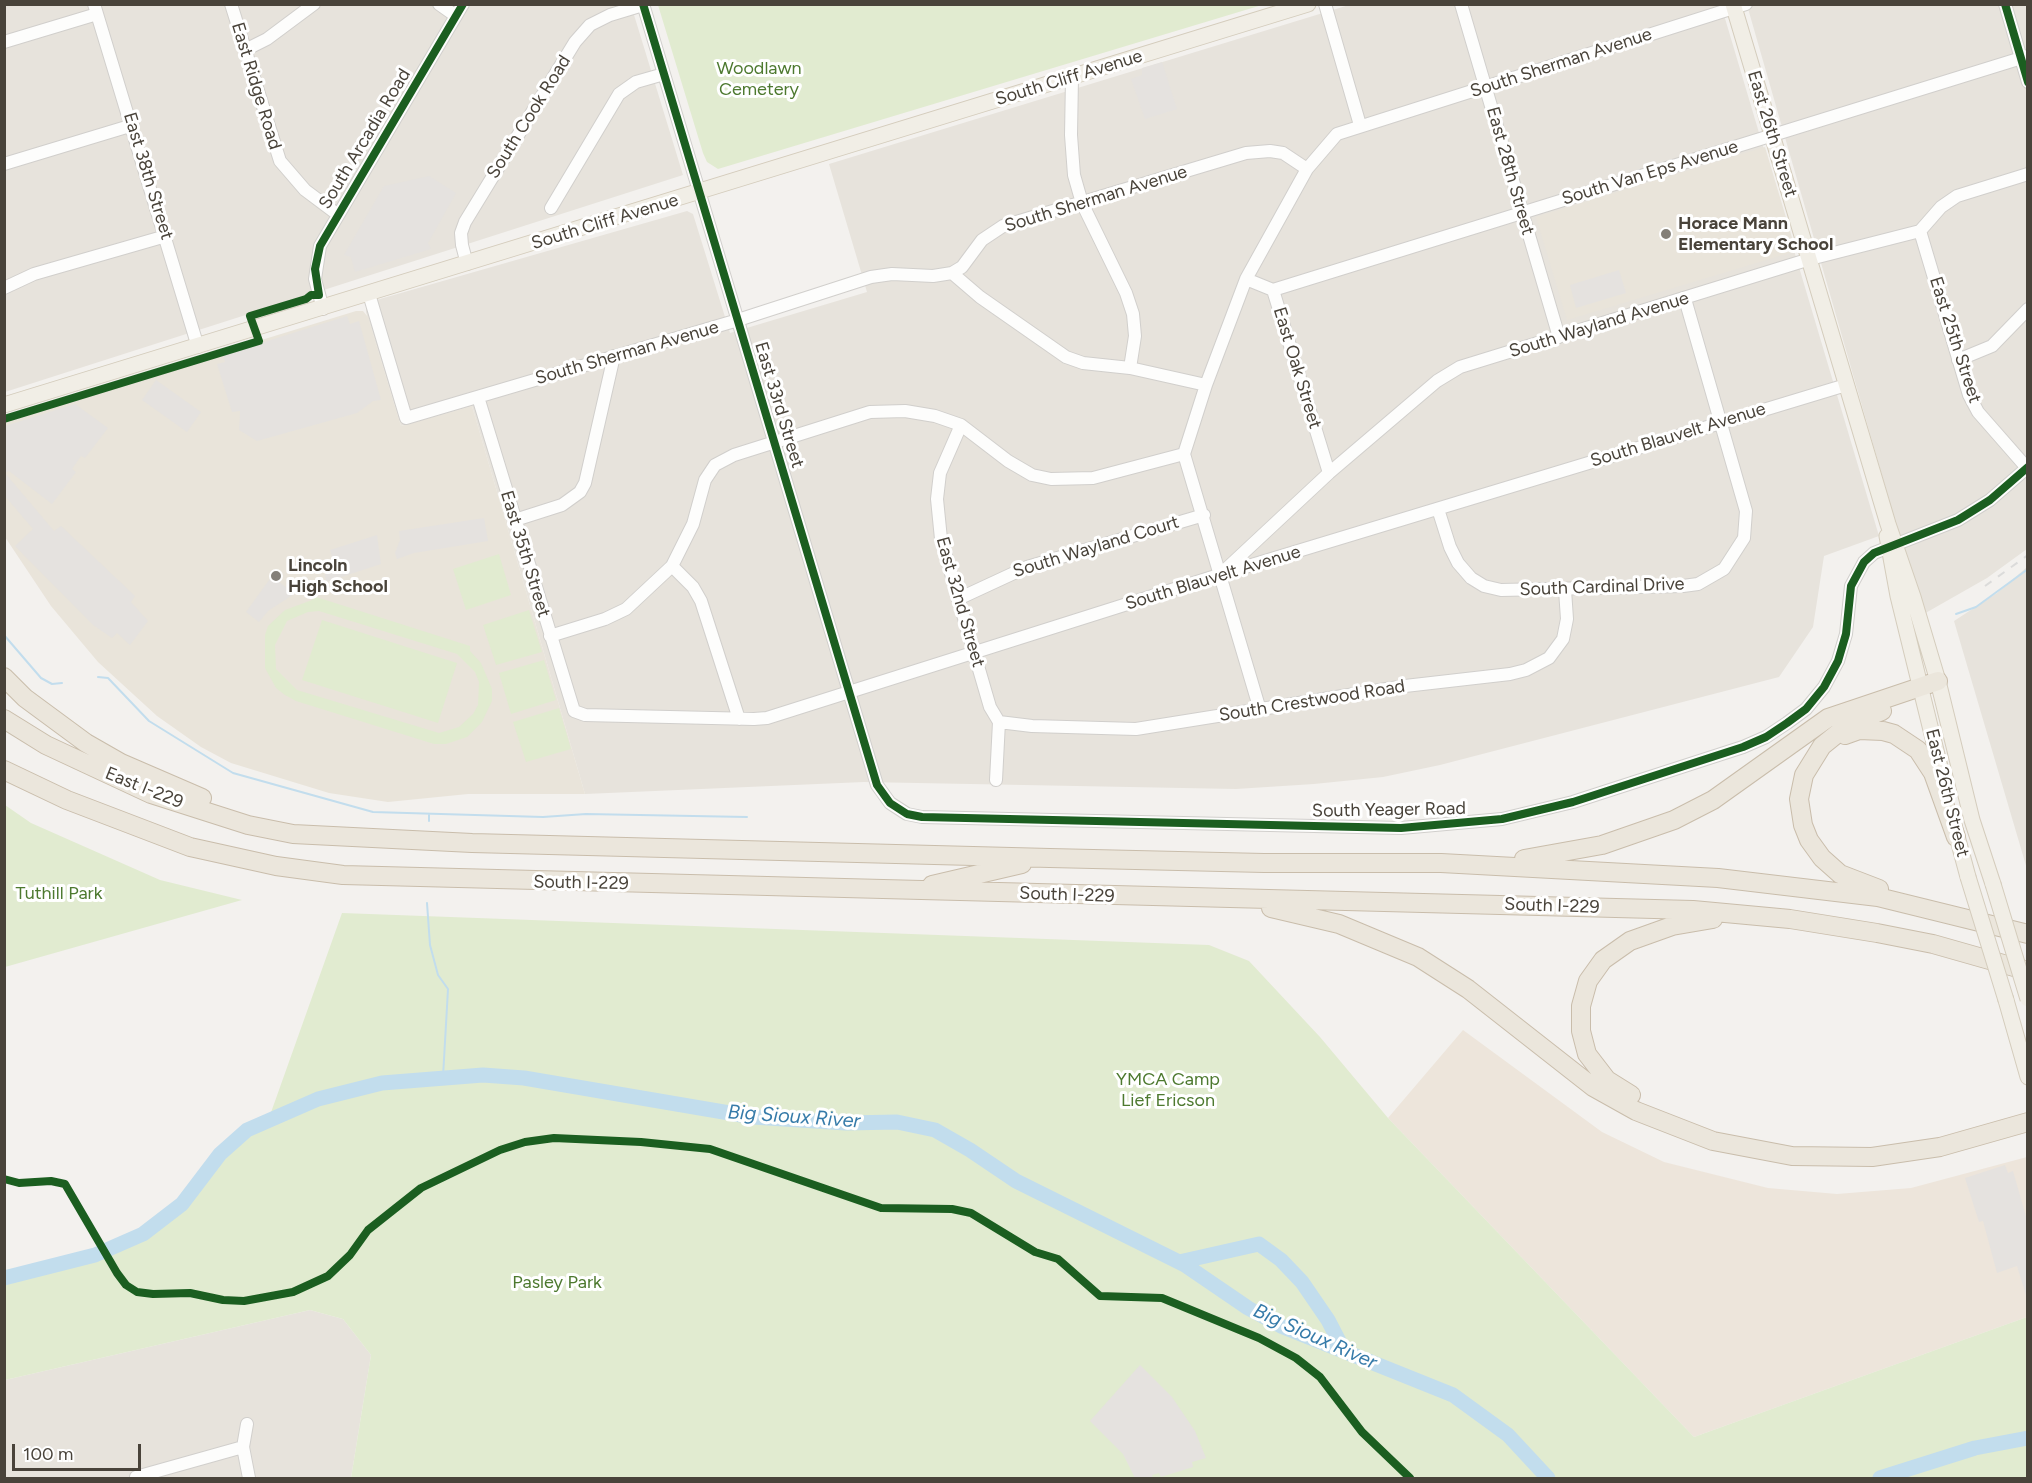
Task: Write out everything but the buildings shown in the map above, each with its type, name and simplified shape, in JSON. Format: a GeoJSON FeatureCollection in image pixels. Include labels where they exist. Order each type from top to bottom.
{"type":"FeatureCollection","features":[{"type":"Feature","properties":{"kind":"highway"},"geometry":{"type":"LineString","coordinates":[[4,677],[25,698],[55,721],[121,763],[177,789],[253,816],[293,834]]}},
{"type":"Feature","properties":{"kind":"highway"},"geometry":{"type":"LineString","coordinates":[[1931,690],[1859,719],[1822,746],[1804,775],[1798,799],[1803,825],[1815,850],[1840,874],[1951,915]]}},
{"type":"Feature","properties":{"kind":"highway"},"geometry":{"type":"LineString","coordinates":[[1441,863],[1549,856],[1602,845],[1650,830],[1713,800],[1828,718],[1931,690]]}},
{"type":"Feature","properties":{"kind":"highway","name":"East I-229"},"geometry":{"type":"LineString","coordinates":[[4,719],[46,745],[151,794],[248,825],[293,834]]}},
{"type":"Feature","properties":{"kind":"highway"},"geometry":{"type":"LineString","coordinates":[[1822,746],[1847,734],[1869,729],[1894,734],[1912,745],[1933,772],[1956,837]]}},
{"type":"Feature","properties":{"kind":"highway"},"geometry":{"type":"LineString","coordinates":[[4,761],[108,816]]}},
{"type":"Feature","properties":{"kind":"highway"},"geometry":{"type":"LineString","coordinates":[[4,770],[108,816]]}},
{"type":"Feature","properties":{"kind":"highway","name":"South I-229"},"geometry":{"type":"LineString","coordinates":[[108,816],[153,834],[214,853],[276,866],[343,875],[1682,910],[1790,919],[1924,942],[2028,971]]}},
{"type":"Feature","properties":{"kind":"highway","name":"South I-229"},"geometry":{"type":"LineString","coordinates":[[293,834],[472,843],[1050,858],[1264,863],[1441,863],[1758,881],[1878,897],[2028,934]]}},
{"type":"Feature","properties":{"kind":"highway"},"geometry":{"type":"LineString","coordinates":[[907,890],[1050,858]]}},
{"type":"Feature","properties":{"kind":"highway"},"geometry":{"type":"LineString","coordinates":[[1161,897],[1291,911],[1339,924],[1383,941],[1453,979],[1593,1087],[1651,1118],[1713,1141],[1792,1156],[1872,1157],[1940,1147],[2028,1122]]}},
{"type":"Feature","properties":{"kind":"highway"},"geometry":{"type":"LineString","coordinates":[[1790,919],[1722,918],[1688,923],[1642,936],[1613,951],[1588,981],[1581,1006],[1587,1054],[1599,1071],[1632,1096],[1688,1121],[1742,1136],[1801,1145],[1865,1146],[1913,1141],[2028,1109]]}},
{"type":"Feature","properties":{"kind":"highway"},"geometry":{"type":"LineString","coordinates":[[2003,1130],[2028,1130]]}},
{"type":"Feature","properties":{"kind":"main road","name":"South Cliff Avenue"},"geometry":{"type":"LineString","coordinates":[[4,405],[323,309],[1308,4]]}},
{"type":"Feature","properties":{"kind":"main road","name":"East 26th Street"},"geometry":{"type":"LineString","coordinates":[[1738,6],[1772,135],[1883,505],[1931,690],[2028,999]]}},
{"type":"Feature","properties":{"kind":"main road","name":"East 26th Street"},"geometry":{"type":"LineString","coordinates":[[1931,690],[1956,837],[2028,1077]]}},
{"type":"Feature","properties":{"kind":"street","name":"East Ridge Road"},"geometry":{"type":"LineString","coordinates":[[231,4],[280,161],[305,190],[337,214]]}},
{"type":"Feature","properties":{"kind":"street"},"geometry":{"type":"LineString","coordinates":[[245,50],[267,39],[314,4]]}},
{"type":"Feature","properties":{"kind":"street"},"geometry":{"type":"LineString","coordinates":[[439,4],[456,16]]}},
{"type":"Feature","properties":{"kind":"street","name":"South Arcadia Road"},"geometry":{"type":"LineString","coordinates":[[323,309],[315,279],[316,260],[337,214],[463,4]]}},
{"type":"Feature","properties":{"kind":"street"},"geometry":{"type":"LineString","coordinates":[[1325,4],[1360,124]]}},
{"type":"Feature","properties":{"kind":"street","name":"East 28th Street"},"geometry":{"type":"LineString","coordinates":[[1461,4],[1559,337]]}},
{"type":"Feature","properties":{"kind":"street"},"geometry":{"type":"LineString","coordinates":[[2005,4],[2024,57],[2028,81]]}},
{"type":"Feature","properties":{"kind":"street","name":"East 33rd Street"},"geometry":{"type":"LineString","coordinates":[[643,5],[877,785],[896,808]]}},
{"type":"Feature","properties":{"kind":"street","name":"South Cook Road"},"geometry":{"type":"LineString","coordinates":[[467,264],[461,232],[465,222],[575,42],[590,25],[643,5]]}},
{"type":"Feature","properties":{"kind":"street","name":"South Sherman Avenue"},"geometry":{"type":"LineString","coordinates":[[369,294],[406,418],[738,320],[871,277],[892,274],[933,276],[952,273],[962,267],[982,240],[1003,226],[1258,151],[1283,153],[1307,169],[1337,134],[1360,124],[1485,88],[1738,6]]}},
{"type":"Feature","properties":{"kind":"street"},"geometry":{"type":"LineString","coordinates":[[4,42],[96,9]]}},
{"type":"Feature","properties":{"kind":"street","name":"East 38th Street"},"geometry":{"type":"LineString","coordinates":[[96,9],[133,125],[198,347]]}},
{"type":"Feature","properties":{"kind":"street","name":"South Van Eps Avenue"},"geometry":{"type":"LineString","coordinates":[[1273,290],[2024,57]]}},
{"type":"Feature","properties":{"kind":"street"},"geometry":{"type":"LineString","coordinates":[[551,208],[619,94],[636,82],[664,74]]}},
{"type":"Feature","properties":{"kind":"street"},"geometry":{"type":"LineString","coordinates":[[1072,78],[1072,155],[1082,203],[1126,293],[1133,314],[1135,336],[1130,368]]}},
{"type":"Feature","properties":{"kind":"street"},"geometry":{"type":"LineString","coordinates":[[4,164],[133,125]]}},
{"type":"Feature","properties":{"kind":"street"},"geometry":{"type":"LineString","coordinates":[[1260,710],[1222,574],[1184,454],[1206,385],[1246,279],[1307,169]]}},
{"type":"Feature","properties":{"kind":"street"},"geometry":{"type":"LineString","coordinates":[[1920,231],[1941,207],[1957,196],[2028,174]]}},
{"type":"Feature","properties":{"kind":"street","name":"South Wayland Avenue"},"geometry":{"type":"LineString","coordinates":[[1222,574],[1329,473],[1445,376],[1460,367],[1810,259],[1920,231]]}},
{"type":"Feature","properties":{"kind":"street","name":"East 25th Street"},"geometry":{"type":"LineString","coordinates":[[1920,231],[1958,360],[1978,412],[2027,468]]}},
{"type":"Feature","properties":{"kind":"street"},"geometry":{"type":"LineString","coordinates":[[4,288],[34,274],[166,236]]}},
{"type":"Feature","properties":{"kind":"street"},"geometry":{"type":"LineString","coordinates":[[952,273],[980,297],[1066,357],[1094,365],[1130,368],[1206,385]]}},
{"type":"Feature","properties":{"kind":"street","name":"East Oak Street"},"geometry":{"type":"LineString","coordinates":[[1246,279],[1273,290],[1329,473]]}},
{"type":"Feature","properties":{"kind":"street","name":"South Cardinal Drive"},"geometry":{"type":"LineString","coordinates":[[1438,509],[1450,547],[1458,563],[1471,578],[1484,586],[1501,590],[1683,586],[1698,584],[1724,569],[1744,538],[1746,511],[1685,299]]}},
{"type":"Feature","properties":{"kind":"street"},"geometry":{"type":"LineString","coordinates":[[1958,360],[1992,346],[2028,309]]}},
{"type":"Feature","properties":{"kind":"street"},"geometry":{"type":"LineString","coordinates":[[515,520],[562,505],[580,492],[585,483],[614,356]]}},
{"type":"Feature","properties":{"kind":"street","name":"South Blauvelt Avenue"},"geometry":{"type":"LineString","coordinates":[[574,711],[585,715],[767,718],[1222,574],[1846,385]]}},
{"type":"Feature","properties":{"kind":"street","name":"East 35th Street"},"geometry":{"type":"LineString","coordinates":[[477,397],[574,711]]}},
{"type":"Feature","properties":{"kind":"street"},"geometry":{"type":"LineString","coordinates":[[550,636],[605,620],[626,609],[672,566],[693,524],[705,480],[715,465],[734,455],[870,412],[905,411],[935,416],[961,425],[1008,461],[1032,475],[1051,479],[1093,478],[1184,454]]}},
{"type":"Feature","properties":{"kind":"street","name":"East 32nd Street"},"geometry":{"type":"LineString","coordinates":[[961,425],[940,473],[937,499],[941,539],[990,708],[999,722],[996,780]]}},
{"type":"Feature","properties":{"kind":"street","name":"South Yeager Road"},"geometry":{"type":"LineString","coordinates":[[896,808],[907,814],[922,817],[1401,828],[1475,823],[1546,810],[1743,747],[1766,737],[1787,723],[1806,709],[1824,687],[1838,661],[1846,634],[1851,586],[1856,572],[1874,554],[1958,520],[1990,500],[2027,468]]}},
{"type":"Feature","properties":{"kind":"street","name":"South Wayland Court"},"geometry":{"type":"LineString","coordinates":[[958,599],[1026,567],[1204,515]]}},
{"type":"Feature","properties":{"kind":"street"},"geometry":{"type":"LineString","coordinates":[[672,566],[693,587],[701,601],[739,719]]}},
{"type":"Feature","properties":{"kind":"street","name":"South Crestwood Road"},"geometry":{"type":"LineString","coordinates":[[999,722],[1032,726],[1136,729],[1526,670],[1549,658],[1563,639],[1567,619],[1565,590]]}},
{"type":"Feature","properties":{"kind":"street"},"geometry":{"type":"LineString","coordinates":[[247,1424],[243,1446],[249,1479]]}},
{"type":"Feature","properties":{"kind":"street"},"geometry":{"type":"LineString","coordinates":[[135,1477],[243,1446]]}},
{"type":"Feature","properties":{"kind":"shaded area"},"geometry":{"type":"Polygon","coordinates":[[[5,5],[631,5],[683,175],[5,392],[5,5]]]}},
{"type":"Feature","properties":{"kind":"shaded area"},"geometry":{"type":"Polygon","coordinates":[[[1349,5],[1721,5],[1879,536],[1824,556],[1813,627],[1779,677],[1440,765],[1383,777],[1314,784],[1236,789],[864,782],[585,794],[472,406],[401,426],[366,312],[366,303],[687,211],[693,214],[730,333],[867,292],[829,164],[1349,5]]]}},
{"type":"Feature","properties":{"kind":"shaded area"},"geometry":{"type":"Polygon","coordinates":[[[1747,5],[2027,5],[2027,549],[1987,578],[1922,615],[1747,5]]]}},
{"type":"Feature","properties":{"kind":"shaded area"},"geometry":{"type":"Polygon","coordinates":[[[1162,62],[1177,109],[1145,119],[1131,79],[1142,75],[1142,68],[1162,62]]]}},
{"type":"Feature","properties":{"kind":"shaded area","name":"Horace Mann Elementary School"},"geometry":{"type":"Polygon","coordinates":[[[1765,147],[1796,251],[1567,320],[1536,217],[1765,147]]]}},
{"type":"Feature","properties":{"kind":"shaded area"},"geometry":{"type":"Polygon","coordinates":[[[429,176],[456,193],[428,243],[431,249],[355,272],[351,257],[344,255],[384,186],[429,176]]]}},
{"type":"Feature","properties":{"kind":"shaded area"},"geometry":{"type":"Polygon","coordinates":[[[1619,270],[1626,293],[1576,308],[1570,285],[1619,270]]]}},
{"type":"Feature","properties":{"kind":"shaded area","name":"Lincoln High School"},"geometry":{"type":"Polygon","coordinates":[[[356,311],[363,311],[368,317],[401,426],[472,406],[585,794],[468,794],[388,802],[329,793],[231,763],[201,747],[157,716],[98,662],[51,606],[5,537],[4,419],[356,311]]]}},
{"type":"Feature","properties":{"kind":"shaded area"},"geometry":{"type":"Polygon","coordinates":[[[347,316],[350,324],[359,321],[381,400],[373,401],[357,413],[257,441],[239,430],[240,411],[232,412],[217,364],[225,362],[223,355],[347,316]]]}},
{"type":"Feature","properties":{"kind":"shaded area"},"geometry":{"type":"Polygon","coordinates":[[[156,380],[201,412],[187,432],[142,400],[156,380]]]}},
{"type":"Feature","properties":{"kind":"shaded area"},"geometry":{"type":"Polygon","coordinates":[[[75,404],[108,428],[85,458],[81,456],[72,469],[76,472],[52,504],[9,471],[5,473],[5,426],[75,404]]]}},
{"type":"Feature","properties":{"kind":"shaded area"},"geometry":{"type":"Polygon","coordinates":[[[5,473],[54,531],[61,526],[135,596],[131,602],[148,621],[130,645],[117,633],[112,638],[93,625],[15,546],[33,529],[5,496],[5,473]]]}},
{"type":"Feature","properties":{"kind":"shaded area"},"geometry":{"type":"Polygon","coordinates":[[[484,518],[488,541],[414,553],[397,559],[395,553],[400,540],[399,531],[484,518]]]}},
{"type":"Feature","properties":{"kind":"shaded area"},"geometry":{"type":"Polygon","coordinates":[[[377,535],[381,564],[326,582],[325,575],[333,560],[330,550],[377,535]]]}},
{"type":"Feature","properties":{"kind":"shaded area"},"geometry":{"type":"Polygon","coordinates":[[[2027,567],[2027,869],[1954,621],[1997,593],[2027,567]]]}},
{"type":"Feature","properties":{"kind":"shaded area"},"geometry":{"type":"Polygon","coordinates":[[[272,576],[294,594],[268,611],[259,622],[246,612],[272,576]]]}},
{"type":"Feature","properties":{"kind":"shaded area"},"geometry":{"type":"Polygon","coordinates":[[[1463,1030],[1602,1132],[1664,1162],[1768,1188],[1837,1194],[1911,1188],[2027,1157],[2027,1317],[1694,1437],[1388,1118],[1463,1030]]]}},
{"type":"Feature","properties":{"kind":"shaded area"},"geometry":{"type":"Polygon","coordinates":[[[2005,1165],[2008,1173],[2013,1171],[2027,1220],[2026,1295],[2017,1266],[1997,1273],[1983,1221],[1979,1222],[1965,1178],[2005,1165]]]}},
{"type":"Feature","properties":{"kind":"shaded area"},"geometry":{"type":"Polygon","coordinates":[[[310,1310],[343,1319],[371,1355],[351,1478],[5,1478],[5,1380],[310,1310]]]}},
{"type":"Feature","properties":{"kind":"shaded area"},"geometry":{"type":"Polygon","coordinates":[[[1140,1365],[1172,1397],[1195,1431],[1206,1458],[1192,1462],[1193,1467],[1161,1477],[1159,1473],[1152,1475],[1153,1478],[1135,1478],[1123,1454],[1090,1421],[1140,1365]]]}},
{"type":"Feature","properties":{"kind":"green space","name":"Woodlawn Cemetery"},"geometry":{"type":"Polygon","coordinates":[[[658,4],[1262,5],[718,169],[707,162],[703,153],[658,4]]]}},
{"type":"Feature","properties":{"kind":"green space"},"geometry":{"type":"Polygon","coordinates":[[[499,554],[511,595],[466,610],[453,569],[499,554]]]}},
{"type":"Feature","properties":{"kind":"green space"},"geometry":{"type":"Polygon","coordinates":[[[313,596],[470,646],[470,651],[481,663],[492,689],[492,701],[482,722],[467,737],[446,744],[434,744],[296,701],[285,695],[276,688],[265,668],[265,635],[268,626],[285,610],[312,600],[313,596]],[[319,611],[308,612],[287,621],[275,645],[276,669],[297,690],[439,733],[459,727],[473,714],[478,705],[479,682],[475,672],[457,654],[319,611]]]}},
{"type":"Feature","properties":{"kind":"green space"},"geometry":{"type":"Polygon","coordinates":[[[529,610],[542,652],[496,665],[483,625],[529,610]]]}},
{"type":"Feature","properties":{"kind":"green space"},"geometry":{"type":"Polygon","coordinates":[[[322,620],[457,663],[438,723],[302,680],[322,620]]]}},
{"type":"Feature","properties":{"kind":"green space"},"geometry":{"type":"Polygon","coordinates":[[[544,660],[556,700],[511,714],[499,673],[544,660]]]}},
{"type":"Feature","properties":{"kind":"green space"},"geometry":{"type":"Polygon","coordinates":[[[559,708],[571,749],[526,762],[513,722],[559,708]]]}},
{"type":"Feature","properties":{"kind":"green space","name":"Tuthill Park"},"geometry":{"type":"Polygon","coordinates":[[[5,805],[31,823],[160,880],[242,900],[5,967],[5,805]]]}},
{"type":"Feature","properties":{"kind":"green space"},"geometry":{"type":"Polygon","coordinates":[[[342,913],[1209,945],[1249,961],[1320,1037],[1388,1118],[1694,1437],[2027,1317],[2028,1478],[351,1478],[371,1355],[343,1319],[310,1310],[5,1380],[5,1278],[95,1255],[143,1234],[182,1204],[233,1140],[269,1118],[342,913]]]}},
{"type":"Feature","properties":{"kind":"waterway"},"geometry":{"type":"LineString","coordinates":[[1956,614],[1976,607],[2028,569]]}},
{"type":"Feature","properties":{"kind":"waterway"},"geometry":{"type":"LineString","coordinates":[[4,635],[41,678],[52,684],[62,683]]}},
{"type":"Feature","properties":{"kind":"waterway"},"geometry":{"type":"LineString","coordinates":[[98,677],[108,678],[149,721],[233,773],[373,812],[543,817],[586,814],[747,817]]}},
{"type":"Feature","properties":{"kind":"waterway"},"geometry":{"type":"LineString","coordinates":[[429,814],[429,821]]}},
{"type":"Feature","properties":{"kind":"waterway"},"geometry":{"type":"LineString","coordinates":[[427,903],[430,945],[438,975],[448,989],[443,1077]]}},
{"type":"Feature","properties":{"kind":"waterway","name":"Big Sioux River"},"geometry":{"type":"LineString","coordinates":[[4,1278],[95,1255],[143,1234],[182,1204],[220,1154],[247,1130],[318,1099],[382,1083],[483,1075],[524,1078],[753,1117],[846,1123],[897,1122],[935,1130],[1016,1181],[1185,1265],[1248,1308],[1281,1326],[1453,1395],[1508,1435],[1548,1478]]}},
{"type":"Feature","properties":{"kind":"waterway"},"geometry":{"type":"LineString","coordinates":[[1179,1262],[1259,1244],[1281,1260],[1302,1282],[1328,1320],[1343,1349]]}},
{"type":"Feature","properties":{"kind":"waterway","name":"Big Sioux River"},"geometry":{"type":"LineString","coordinates":[[1880,1478],[1975,1448],[2028,1438]]}},
{"type":"Feature","properties":{"kind":"railway"},"geometry":{"type":"LineString","coordinates":[[1985,586],[2028,555]]}},
{"type":"Feature","properties":{"kind":"cycle path"},"geometry":{"type":"LineString","coordinates":[[4,419],[259,341],[250,316],[306,299],[311,295],[319,295],[315,269],[320,246],[463,4]]}},
{"type":"Feature","properties":{"kind":"cycle path"},"geometry":{"type":"LineString","coordinates":[[643,4],[877,785],[890,803],[907,814],[922,817],[1401,828],[1502,819],[1573,802],[1743,747],[1766,737],[1787,723],[1806,709],[1824,687],[1838,661],[1846,634],[1851,586],[1864,562],[1874,553],[1958,520],[1990,500],[2028,467]]}},
{"type":"Feature","properties":{"kind":"cycle path"},"geometry":{"type":"LineString","coordinates":[[2005,4],[2028,82]]}},
{"type":"Feature","properties":{"kind":"cycle path"},"geometry":{"type":"LineString","coordinates":[[4,1179],[19,1183],[51,1181],[65,1184],[117,1273],[126,1285],[137,1292],[190,1293],[223,1300],[244,1301],[293,1292],[328,1276],[350,1255],[368,1230],[421,1188],[500,1150],[525,1142],[554,1138],[641,1142],[710,1149],[881,1208],[952,1209],[971,1213],[1035,1252],[1058,1259],[1100,1296],[1162,1298],[1259,1338],[1296,1358],[1320,1377],[1362,1432],[1410,1478]]}},
{"type":"Feature","properties":{"kind":"place","name":"Horace Mann Elementary School"},"geometry":{"type":"Point","coordinates":[1666,234]}},
{"type":"Feature","properties":{"kind":"place","name":"Lincoln High School"},"geometry":{"type":"Point","coordinates":[276,576]}},
{"type":"Feature","properties":{"kind":"park label","name":"YMCA Camp Lief Ericson"},"geometry":{"type":"Point","coordinates":[1168,1090]}},
{"type":"Feature","properties":{"kind":"park label","name":"Pasley Park"},"geometry":{"type":"Point","coordinates":[557,1283]}}]}
